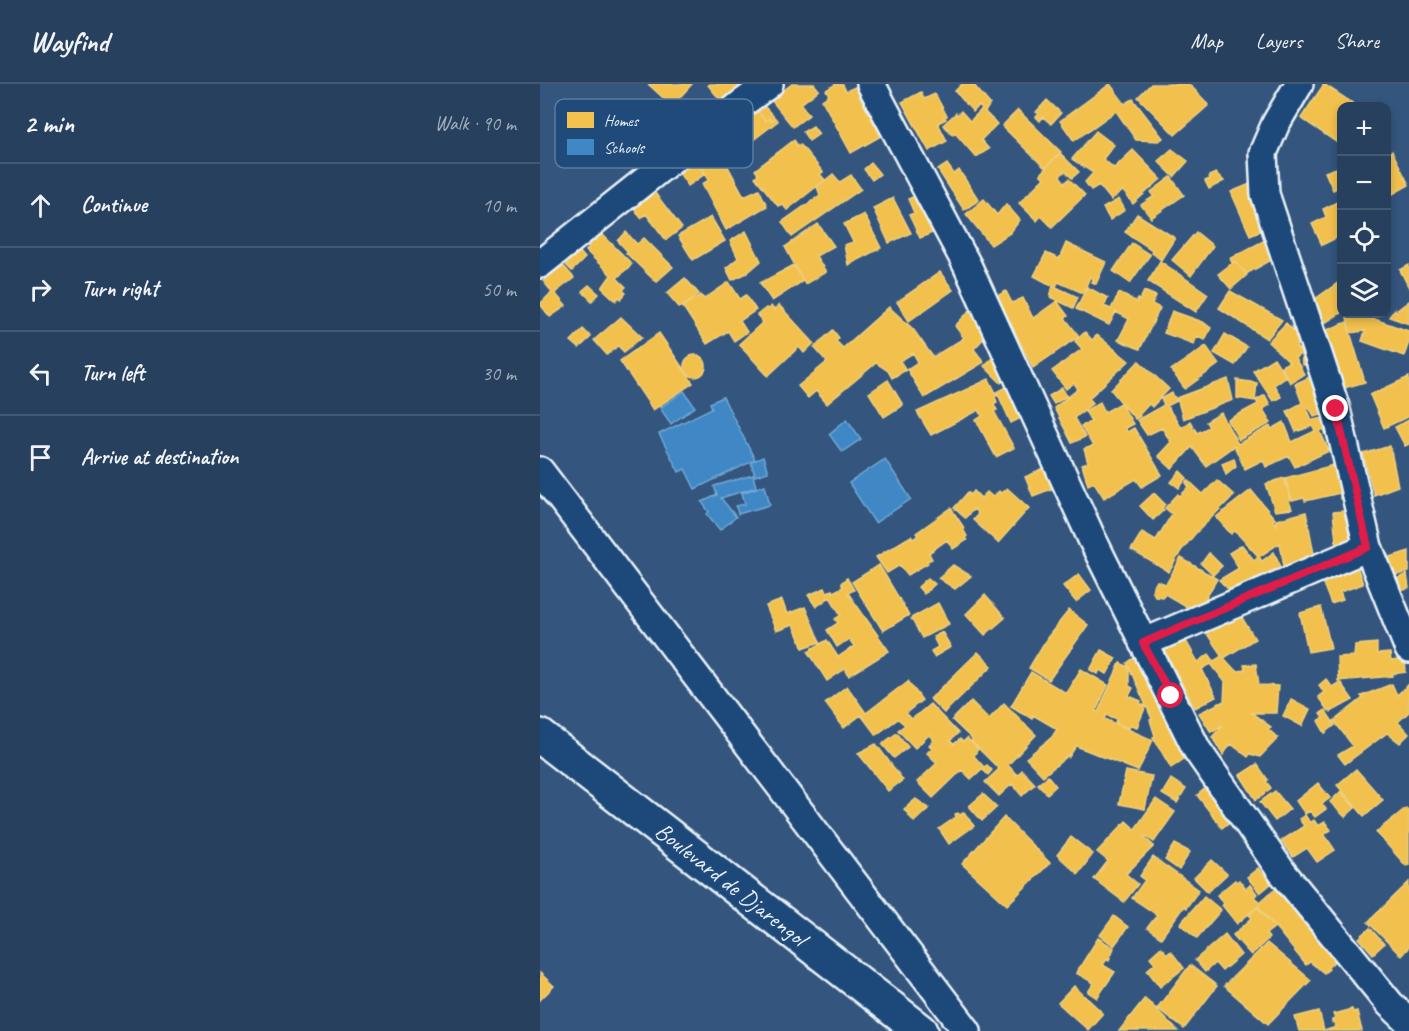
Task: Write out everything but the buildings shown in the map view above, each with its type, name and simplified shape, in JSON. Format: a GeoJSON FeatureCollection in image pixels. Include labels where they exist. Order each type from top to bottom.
{"type":"FeatureCollection","features":[{"type":"Feature","properties":{"kind":"main road","name":"Boulevard de Djarengol"},"geometry":{"type":"LineString","coordinates":[[540,736],[921,1031]]}},
{"type":"Feature","properties":{"kind":"street"},"geometry":{"type":"LineString","coordinates":[[748,99],[769,84]]}},
{"type":"Feature","properties":{"kind":"street"},"geometry":{"type":"LineString","coordinates":[[871,84],[967,265],[1092,539],[1197,750],[1282,872],[1390,1004],[1409,1022]]}},
{"type":"Feature","properties":{"kind":"street"},"geometry":{"type":"LineString","coordinates":[[1299,84],[1276,123],[1263,153],[1265,194],[1336,409],[1368,547],[1409,649]]}},
{"type":"Feature","properties":{"kind":"street"},"geometry":{"type":"LineString","coordinates":[[540,264],[661,168]]}},
{"type":"Feature","properties":{"kind":"street"},"geometry":{"type":"LineString","coordinates":[[540,471],[967,1031]]}},
{"type":"Feature","properties":{"kind":"street"},"geometry":{"type":"LineString","coordinates":[[1143,643],[1368,547]]}},
{"type":"Feature","properties":{"kind":"route"},"geometry":{"type":"LineString","coordinates":[[1171,696],[1143,643],[1368,547],[1336,409]]}}]}
